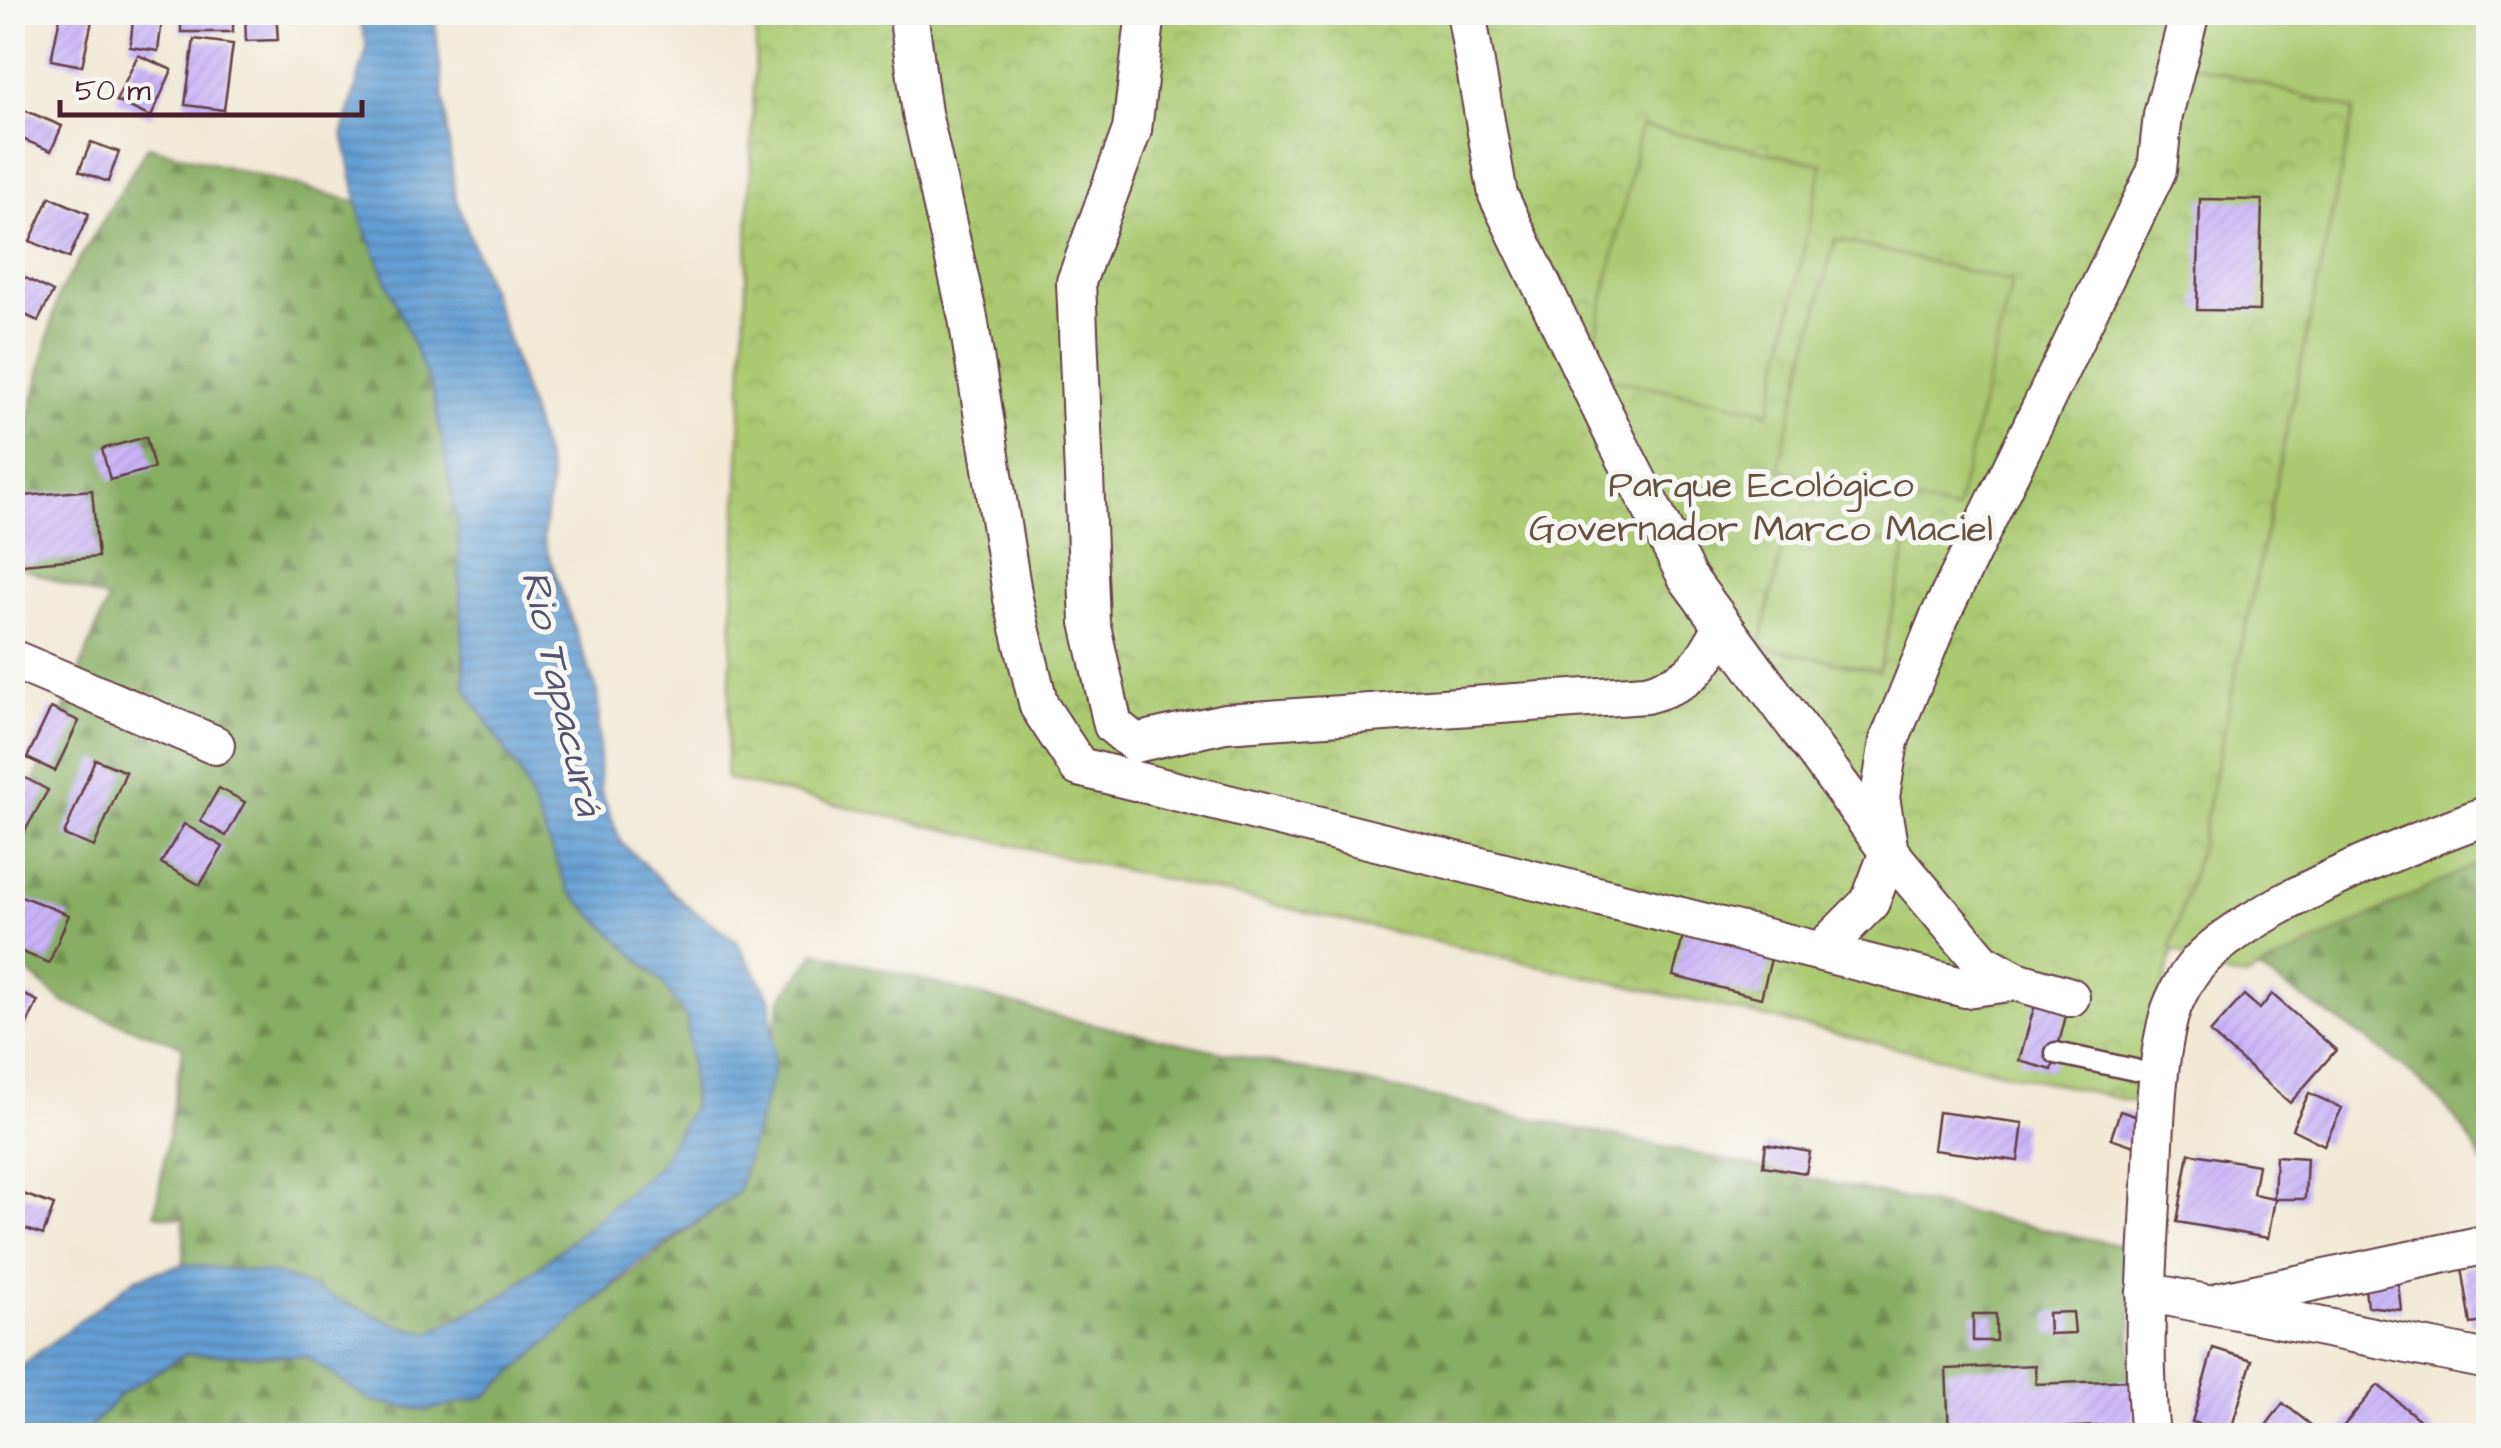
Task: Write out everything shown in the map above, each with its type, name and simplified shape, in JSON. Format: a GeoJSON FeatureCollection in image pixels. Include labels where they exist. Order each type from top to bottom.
{"type":"FeatureCollection","features":[{"type":"Feature","properties":{"kind":"street"},"geometry":{"type":"LineString","coordinates":[[908,12],[922,112],[968,318],[1013,599],[1039,706],[1079,767],[1966,988],[2016,981]]}},
{"type":"Feature","properties":{"kind":"street"},"geometry":{"type":"LineString","coordinates":[[1146,12],[1132,130],[1076,282],[1090,622],[1113,725],[1135,742],[1225,723],[1646,694],[1680,685],[1696,672],[1724,627]]}},
{"type":"Feature","properties":{"kind":"street"},"geometry":{"type":"LineString","coordinates":[[1466,12],[1498,195],[1687,577],[1889,852],[1982,962],[2016,981],[2070,997]]}},
{"type":"Feature","properties":{"kind":"street"},"geometry":{"type":"LineString","coordinates":[[1821,950],[1870,902],[1889,852],[1880,797],[1889,742],[1939,618],[2157,170],[2163,116],[2190,12]]}},
{"type":"Feature","properties":{"kind":"street"},"geometry":{"type":"LineString","coordinates":[[12,659],[215,745]]}},
{"type":"Feature","properties":{"kind":"street"},"geometry":{"type":"LineString","coordinates":[[2153,1432],[2146,1292],[2148,1073],[2176,997],[2195,966],[2222,939],[2421,840],[2488,816]]}},
{"type":"Feature","properties":{"kind":"street"},"geometry":{"type":"LineString","coordinates":[[2208,1304],[2488,1244]]}},
{"type":"Feature","properties":{"kind":"street"},"geometry":{"type":"LineString","coordinates":[[2146,1292],[2488,1360]]}},
{"type":"Feature","properties":{"kind":"lane"},"geometry":{"type":"LineString","coordinates":[[2056,1053],[2148,1073]]}},
{"type":"Feature","properties":{"kind":"green space","name":"Parque Ecológico Governador Marco Maciel"},"geometry":{"type":"Polygon","coordinates":[[[757,13],[2183,13],[2181,61],[2354,110],[2199,850],[2134,1102],[726,779],[757,13]]]}},
{"type":"Feature","properties":{"kind":"green space"},"geometry":{"type":"Polygon","coordinates":[[[2186,13],[2488,13],[2488,858],[2245,977],[2229,976],[2170,949],[2199,850],[2354,110],[2181,61],[2186,13]]]}},
{"type":"Feature","properties":{"kind":"green space"},"geometry":{"type":"Polygon","coordinates":[[[1641,126],[1822,164],[1770,411],[1588,374],[1641,126]]]}},
{"type":"Feature","properties":{"kind":"green space"},"geometry":{"type":"Polygon","coordinates":[[[148,146],[358,202],[433,392],[457,520],[465,687],[521,775],[569,891],[662,982],[688,1020],[693,1106],[658,1166],[506,1294],[429,1333],[398,1325],[281,1275],[184,1264],[184,1219],[155,1214],[183,1046],[64,1003],[13,959],[13,834],[108,600],[13,565],[13,483],[59,293],[148,146]]]}},
{"type":"Feature","properties":{"kind":"green space"},"geometry":{"type":"Polygon","coordinates":[[[1835,239],[2012,282],[1956,511],[1778,469],[1835,239]]]}},
{"type":"Feature","properties":{"kind":"green space"},"geometry":{"type":"Polygon","coordinates":[[[1788,521],[1907,547],[1879,671],[1760,646],[1788,521]]]}},
{"type":"Feature","properties":{"kind":"green space"},"geometry":{"type":"Polygon","coordinates":[[[2488,858],[2488,1162],[2483,1163],[2465,1131],[2415,1077],[2354,1031],[2259,970],[2488,858]]]}},
{"type":"Feature","properties":{"kind":"green space"},"geometry":{"type":"Polygon","coordinates":[[[816,952],[1065,1018],[2132,1248],[2130,1435],[83,1436],[121,1394],[186,1354],[306,1356],[369,1400],[485,1397],[571,1320],[737,1193],[781,999],[816,952]]]}},
{"type":"Feature","properties":{"kind":"water","name":"Rio Tapacurá"},"geometry":{"type":"Polygon","coordinates":[[[358,13],[434,13],[455,196],[508,339],[551,478],[543,539],[598,695],[600,789],[621,842],[686,905],[736,940],[771,999],[774,1068],[737,1193],[635,1266],[485,1397],[426,1411],[369,1400],[306,1356],[186,1354],[121,1394],[83,1435],[13,1435],[13,1372],[136,1278],[184,1264],[281,1275],[398,1325],[429,1333],[506,1294],[590,1225],[658,1166],[693,1106],[687,1020],[662,982],[569,891],[521,775],[465,687],[457,520],[433,392],[361,219],[343,133],[367,47],[358,13]]]}},
{"type":"Feature","properties":{"kind":"building"},"geometry":{"type":"Polygon","coordinates":[[[61,12],[94,12],[82,66],[51,60],[61,12]]]}},
{"type":"Feature","properties":{"kind":"building"},"geometry":{"type":"Polygon","coordinates":[[[134,12],[163,12],[158,51],[130,47],[134,12]]]}},
{"type":"Feature","properties":{"kind":"building"},"geometry":{"type":"Polygon","coordinates":[[[181,12],[233,12],[233,32],[181,32],[181,12]]]}},
{"type":"Feature","properties":{"kind":"building"},"geometry":{"type":"Polygon","coordinates":[[[245,12],[276,12],[278,40],[246,41],[245,12]]]}},
{"type":"Feature","properties":{"kind":"building"},"geometry":{"type":"Polygon","coordinates":[[[194,39],[233,44],[224,110],[185,105],[194,39]]]}},
{"type":"Feature","properties":{"kind":"building"},"geometry":{"type":"Polygon","coordinates":[[[138,55],[172,70],[151,117],[116,101],[138,55]]]}},
{"type":"Feature","properties":{"kind":"building"},"geometry":{"type":"Polygon","coordinates":[[[12,105],[62,126],[51,151],[12,135],[12,105]]]}},
{"type":"Feature","properties":{"kind":"building"},"geometry":{"type":"Polygon","coordinates":[[[91,142],[119,152],[108,182],[79,171],[91,142]]]}},
{"type":"Feature","properties":{"kind":"building"},"geometry":{"type":"Polygon","coordinates":[[[50,197],[89,214],[69,258],[30,241],[50,197]]]}},
{"type":"Feature","properties":{"kind":"building"},"geometry":{"type":"Polygon","coordinates":[[[2200,199],[2262,200],[2259,311],[2197,310],[2200,199]]]}},
{"type":"Feature","properties":{"kind":"building"},"geometry":{"type":"Polygon","coordinates":[[[12,271],[53,292],[38,321],[12,309],[12,271]]]}},
{"type":"Feature","properties":{"kind":"building"},"geometry":{"type":"Polygon","coordinates":[[[146,437],[154,468],[110,480],[102,449],[146,437]]]}},
{"type":"Feature","properties":{"kind":"building"},"geometry":{"type":"Polygon","coordinates":[[[92,490],[98,557],[12,565],[12,497],[92,490]]]}},
{"type":"Feature","properties":{"kind":"building"},"geometry":{"type":"Polygon","coordinates":[[[51,708],[79,721],[55,771],[27,758],[51,708]]]}},
{"type":"Feature","properties":{"kind":"building"},"geometry":{"type":"Polygon","coordinates":[[[95,759],[126,772],[94,847],[64,835],[95,759]]]}},
{"type":"Feature","properties":{"kind":"building"},"geometry":{"type":"Polygon","coordinates":[[[12,771],[48,790],[12,854],[12,771]]]}},
{"type":"Feature","properties":{"kind":"building"},"geometry":{"type":"Polygon","coordinates":[[[219,788],[245,802],[226,836],[200,821],[219,788]]]}},
{"type":"Feature","properties":{"kind":"building"},"geometry":{"type":"Polygon","coordinates":[[[184,824],[223,847],[200,885],[161,863],[184,824]]]}},
{"type":"Feature","properties":{"kind":"building"},"geometry":{"type":"Polygon","coordinates":[[[21,896],[69,915],[49,963],[12,948],[12,917],[21,896]]]}},
{"type":"Feature","properties":{"kind":"building"},"geometry":{"type":"Polygon","coordinates":[[[1685,929],[1773,951],[1761,998],[1673,976],[1685,929]]]}},
{"type":"Feature","properties":{"kind":"building"},"geometry":{"type":"Polygon","coordinates":[[[2044,973],[2075,981],[2052,1070],[2019,1061],[2044,973]]]}},
{"type":"Feature","properties":{"kind":"building"},"geometry":{"type":"Polygon","coordinates":[[[12,989],[38,1001],[12,1056],[12,989]]]}},
{"type":"Feature","properties":{"kind":"building"},"geometry":{"type":"Polygon","coordinates":[[[2272,994],[2336,1050],[2290,1103],[2210,1033],[2244,995],[2260,1009],[2272,994]]]}},
{"type":"Feature","properties":{"kind":"building"},"geometry":{"type":"Polygon","coordinates":[[[2309,1093],[2342,1108],[2324,1145],[2292,1129],[2309,1093]]]}},
{"type":"Feature","properties":{"kind":"building"},"geometry":{"type":"Polygon","coordinates":[[[2120,1111],[2144,1119],[2134,1146],[2111,1138],[2120,1111]]]}},
{"type":"Feature","properties":{"kind":"building"},"geometry":{"type":"Polygon","coordinates":[[[1938,1112],[2023,1123],[2018,1161],[1933,1150],[1938,1112]]]}},
{"type":"Feature","properties":{"kind":"building"},"geometry":{"type":"Polygon","coordinates":[[[1766,1144],[1810,1152],[1806,1173],[1763,1166],[1766,1144]]]}},
{"type":"Feature","properties":{"kind":"building"},"geometry":{"type":"Polygon","coordinates":[[[2189,1153],[2258,1165],[2253,1194],[2274,1198],[2276,1156],[2307,1158],[2305,1199],[2275,1199],[2268,1238],[2177,1222],[2189,1153]]]}},
{"type":"Feature","properties":{"kind":"building"},"geometry":{"type":"Polygon","coordinates":[[[12,1190],[54,1205],[43,1235],[12,1224],[12,1190]]]}},
{"type":"Feature","properties":{"kind":"building"},"geometry":{"type":"Polygon","coordinates":[[[2488,1263],[2488,1321],[2471,1324],[2462,1267],[2488,1263]]]}},
{"type":"Feature","properties":{"kind":"building"},"geometry":{"type":"Polygon","coordinates":[[[2397,1274],[2401,1310],[2367,1306],[2364,1279],[2397,1274]]]}},
{"type":"Feature","properties":{"kind":"building"},"geometry":{"type":"Polygon","coordinates":[[[2073,1312],[2075,1333],[2049,1334],[2048,1313],[2073,1312]]]}},
{"type":"Feature","properties":{"kind":"building"},"geometry":{"type":"Polygon","coordinates":[[[1973,1314],[1996,1314],[1996,1341],[1973,1341],[1973,1314]]]}},
{"type":"Feature","properties":{"kind":"building"},"geometry":{"type":"Polygon","coordinates":[[[2213,1348],[2252,1360],[2230,1433],[2192,1422],[2213,1348]]]}},
{"type":"Feature","properties":{"kind":"building"},"geometry":{"type":"Polygon","coordinates":[[[2035,1365],[2036,1384],[2132,1380],[2134,1424],[1949,1434],[1946,1369],[2035,1365]]]}},
{"type":"Feature","properties":{"kind":"building"},"geometry":{"type":"Polygon","coordinates":[[[2378,1385],[2434,1432],[2431,1436],[2335,1436],[2378,1385]]]}},
{"type":"Feature","properties":{"kind":"building"},"geometry":{"type":"Polygon","coordinates":[[[2283,1403],[2311,1425],[2303,1436],[2258,1436],[2283,1403]]]}}]}
